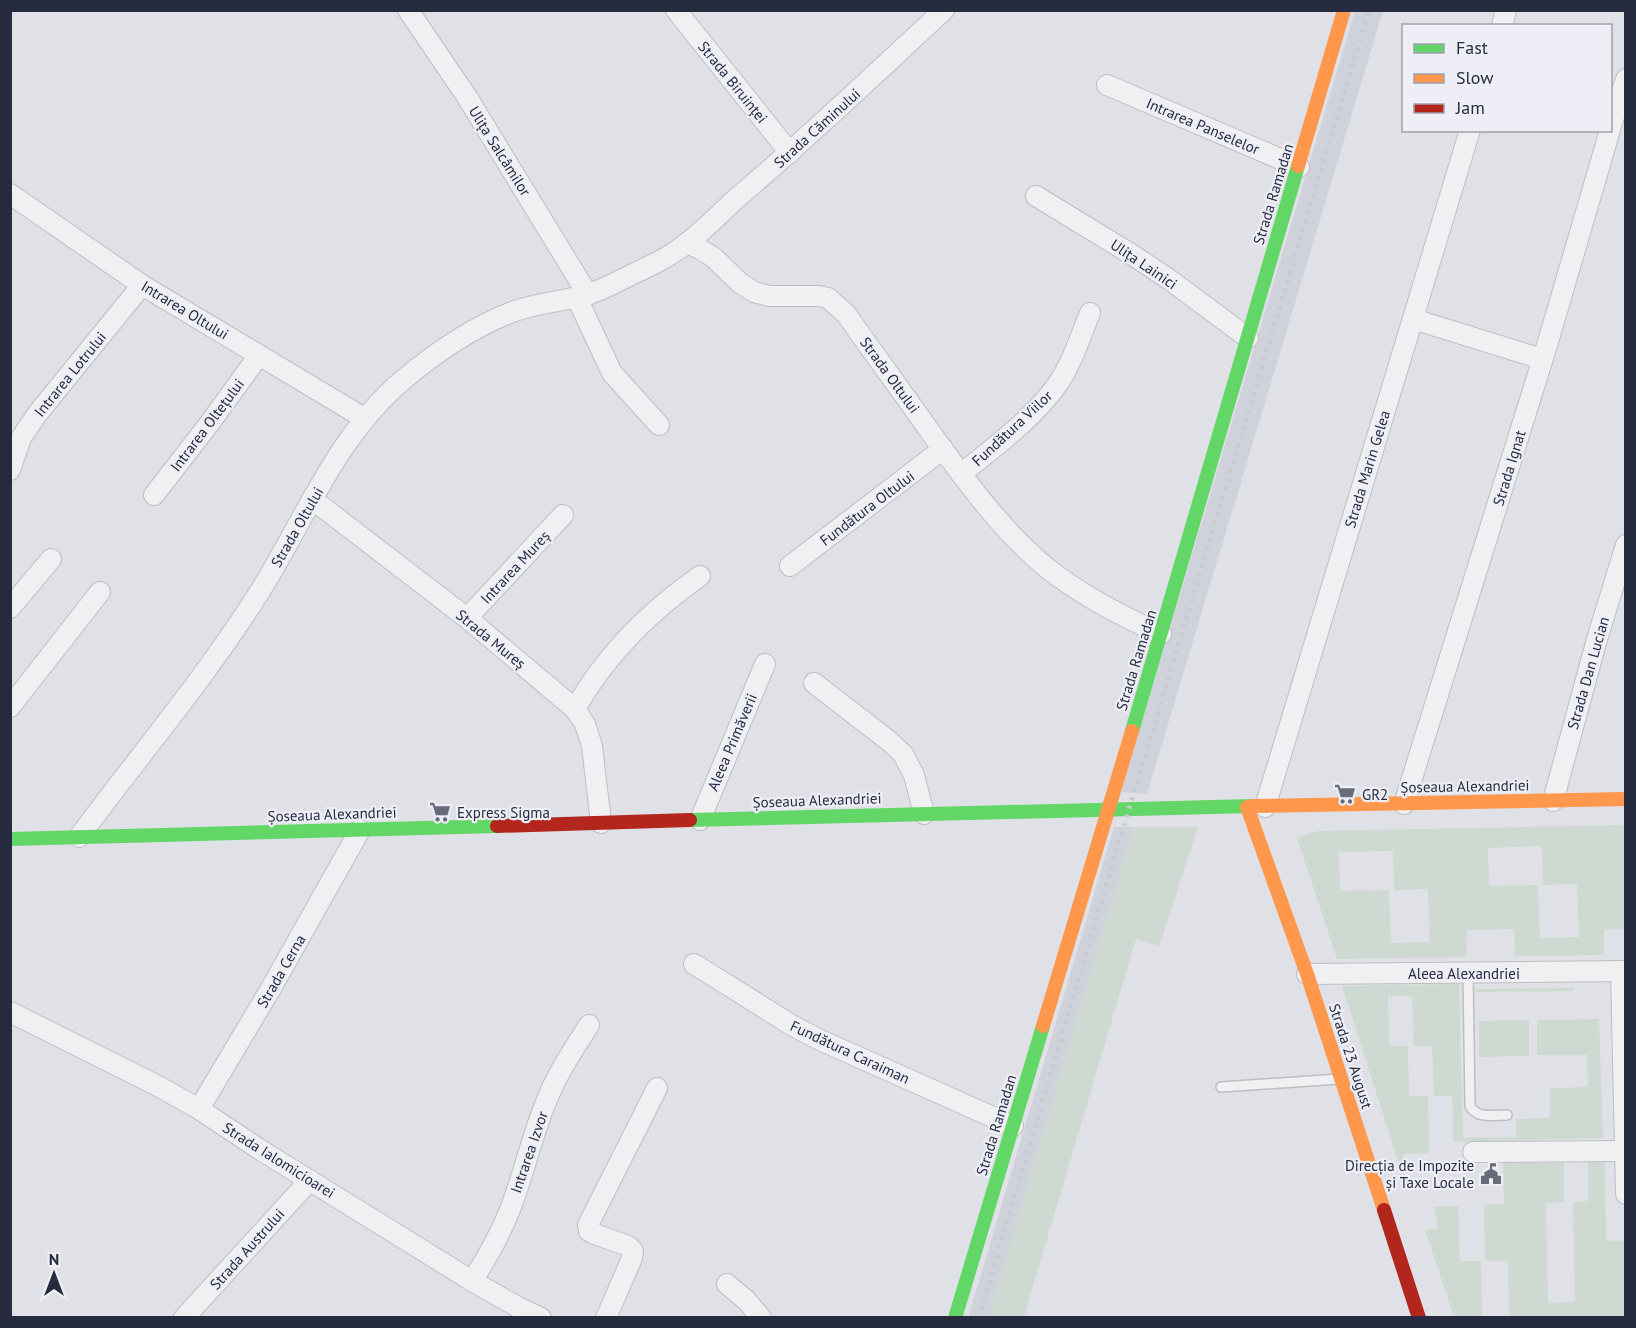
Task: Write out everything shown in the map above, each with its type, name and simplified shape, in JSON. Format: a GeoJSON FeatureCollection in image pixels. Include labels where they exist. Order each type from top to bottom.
{"type":"FeatureCollection","features":[{"type":"Feature","properties":{"kind":"street","name":"Ulița Salcâmilor"},"geometry":{"type":"LineString","coordinates":[[408,10],[466,97],[583,296]]}},
{"type":"Feature","properties":{"kind":"street","name":"Strada Biruinței"},"geometry":{"type":"LineString","coordinates":[[676,10],[790,153]]}},
{"type":"Feature","properties":{"kind":"street","name":"Strada Căminului"},"geometry":{"type":"LineString","coordinates":[[687,243],[790,153],[944,10]]}},
{"type":"Feature","properties":{"kind":"street","name":"Strada Ramadan"},"geometry":{"type":"LineString","coordinates":[[955,1317],[1109,809],[1344,10]]}},
{"type":"Feature","properties":{"kind":"street","name":"Strada Ignat"},"geometry":{"type":"LineString","coordinates":[[1612,124],[1626,79]]}},
{"type":"Feature","properties":{"kind":"street","name":"Intrarea Panselelor"},"geometry":{"type":"LineString","coordinates":[[1107,85],[1299,167]]}},
{"type":"Feature","properties":{"kind":"street","name":"Strada Marin Gelea"},"geometry":{"type":"LineString","coordinates":[[1256,807],[1413,319],[1469,132]]}},
{"type":"Feature","properties":{"kind":"street","name":"Strada Ignat"},"geometry":{"type":"LineString","coordinates":[[1404,804],[1542,359],[1609,132]]}},
{"type":"Feature","properties":{"kind":"street","name":"Intrarea Oltului"},"geometry":{"type":"LineString","coordinates":[[10,194],[142,285],[364,418]]}},
{"type":"Feature","properties":{"kind":"street","name":"Ulița Lainici"},"geometry":{"type":"LineString","coordinates":[[1036,195],[1170,280],[1248,338]]}},
{"type":"Feature","properties":{"kind":"street","name":"Strada Oltului"},"geometry":{"type":"LineString","coordinates":[[79,837],[219,655],[263,586],[352,434],[364,418],[401,382],[435,355],[478,328],[528,307],[600,291],[672,254],[687,243],[713,257],[740,283],[754,292],[769,296],[819,296],[828,298],[836,304],[846,314],[961,474],[994,515],[1030,553],[1088,597],[1161,634]]}},
{"type":"Feature","properties":{"kind":"street","name":"Intrarea Lotrului"},"geometry":{"type":"LineString","coordinates":[[10,470],[21,438],[38,413],[142,285]]}},
{"type":"Feature","properties":{"kind":"street"},"geometry":{"type":"LineString","coordinates":[[583,296],[612,373],[659,425]]}},
{"type":"Feature","properties":{"kind":"street","name":"Fundătura Viilor"},"geometry":{"type":"LineString","coordinates":[[961,474],[1044,403],[1065,372],[1090,313]]}},
{"type":"Feature","properties":{"kind":"street"},"geometry":{"type":"LineString","coordinates":[[1413,319],[1542,359]]}},
{"type":"Feature","properties":{"kind":"street","name":"Intrarea Oltețului"},"geometry":{"type":"LineString","coordinates":[[154,495],[259,355]]}},
{"type":"Feature","properties":{"kind":"street","name":"Fundătura Oltului"},"geometry":{"type":"LineString","coordinates":[[790,566],[943,449]]}},
{"type":"Feature","properties":{"kind":"street","name":"Strada Mureș"},"geometry":{"type":"LineString","coordinates":[[312,500],[467,618],[574,709],[585,724],[592,746],[601,823]]}},
{"type":"Feature","properties":{"kind":"street","name":"Intrarea Mureș"},"geometry":{"type":"LineString","coordinates":[[467,618],[563,515]]}},
{"type":"Feature","properties":{"kind":"street","name":"Strada Dan Lucian"},"geometry":{"type":"LineString","coordinates":[[1553,801],[1626,545]]}},
{"type":"Feature","properties":{"kind":"street"},"geometry":{"type":"LineString","coordinates":[[10,608],[51,559]]}},
{"type":"Feature","properties":{"kind":"street"},"geometry":{"type":"LineString","coordinates":[[574,709],[588,686],[646,618],[700,576]]}},
{"type":"Feature","properties":{"kind":"street"},"geometry":{"type":"LineString","coordinates":[[10,707],[100,592]]}},
{"type":"Feature","properties":{"kind":"street","name":"Aleea Primăverii"},"geometry":{"type":"LineString","coordinates":[[700,820],[765,664]]}},
{"type":"Feature","properties":{"kind":"street"},"geometry":{"type":"LineString","coordinates":[[814,683],[903,754],[914,775],[924,814]]}},
{"type":"Feature","properties":{"kind":"street","name":"Șoseaua Alexandriei"},"geometry":{"type":"LineString","coordinates":[[10,839],[1109,809],[1626,799]]}},
{"type":"Feature","properties":{"kind":"street","name":"Strada 23 August"},"geometry":{"type":"LineString","coordinates":[[1256,807],[1307,974],[1419,1317]]}},
{"type":"Feature","properties":{"kind":"street","name":"Strada Cerna"},"geometry":{"type":"LineString","coordinates":[[199,1109],[270,990],[360,830]]}},
{"type":"Feature","properties":{"kind":"street","name":"Fundătura Caraiman"},"geometry":{"type":"LineString","coordinates":[[694,964],[793,1026],[820,1040],[1013,1126]]}},
{"type":"Feature","properties":{"kind":"street","name":"Aleea Alexandriei"},"geometry":{"type":"LineString","coordinates":[[1307,974],[1623,971],[1626,1194]]}},
{"type":"Feature","properties":{"kind":"street","name":"Strada Ialomicioarei"},"geometry":{"type":"LineString","coordinates":[[10,1012],[199,1109],[472,1281],[515,1312],[541,1317]]}},
{"type":"Feature","properties":{"kind":"street","name":"Intrarea Izvor"},"geometry":{"type":"LineString","coordinates":[[472,1281],[485,1261],[508,1215],[554,1084],[563,1065],[589,1025]]}},
{"type":"Feature","properties":{"kind":"street"},"geometry":{"type":"LineString","coordinates":[[606,1317],[633,1251],[628,1246],[592,1233],[588,1225],[657,1088]]}},
{"type":"Feature","properties":{"kind":"street"},"geometry":{"type":"LineString","coordinates":[[1473,1152],[1624,1151]]}},
{"type":"Feature","properties":{"kind":"street","name":"Strada Austrului"},"geometry":{"type":"LineString","coordinates":[[184,1317],[310,1180]]}},
{"type":"Feature","properties":{"kind":"street"},"geometry":{"type":"LineString","coordinates":[[727,1284],[761,1317]]}},
{"type":"Feature","properties":{"kind":"lane"},"geometry":{"type":"LineString","coordinates":[[1468,973],[1470,1106],[1479,1115],[1507,1115]]}},
{"type":"Feature","properties":{"kind":"lane"},"geometry":{"type":"LineString","coordinates":[[1221,1087],[1341,1079]]}},
{"type":"Feature","properties":{"kind":"shaded area"},"geometry":{"type":"Polygon","coordinates":[[[1355,11],[1383,11],[1147,794],[1121,792],[1355,11]]]}},
{"type":"Feature","properties":{"kind":"shaded area"},"geometry":{"type":"Polygon","coordinates":[[[1625,825],[1625,929],[1604,929],[1604,955],[1515,956],[1514,929],[1467,930],[1466,957],[1337,959],[1297,838],[1317,831],[1625,825]],[[1542,846],[1488,848],[1489,886],[1538,885],[1540,938],[1579,937],[1577,884],[1543,885],[1542,846]],[[1393,851],[1339,852],[1340,891],[1389,890],[1391,943],[1430,942],[1428,889],[1394,890],[1393,851]]]}},
{"type":"Feature","properties":{"kind":"shaded area"},"geometry":{"type":"Polygon","coordinates":[[[1114,827],[1134,827],[989,1317],[968,1318],[1114,827]]]}},
{"type":"Feature","properties":{"kind":"shaded area"},"geometry":{"type":"Polygon","coordinates":[[[1134,827],[1198,827],[1159,946],[1136,939],[1024,1317],[989,1317],[1134,827]]]}},
{"type":"Feature","properties":{"kind":"shaded area"},"geometry":{"type":"Polygon","coordinates":[[[1459,984],[1463,1138],[1516,1137],[1516,1119],[1550,1118],[1550,1088],[1588,1087],[1587,1055],[1537,1055],[1537,1020],[1599,1019],[1603,1138],[1454,1142],[1452,1096],[1434,1096],[1432,1046],[1414,1046],[1412,996],[1388,996],[1389,1046],[1408,1046],[1409,1096],[1428,1096],[1429,1153],[1403,1154],[1407,1170],[1401,1170],[1342,986],[1459,984]]]}},
{"type":"Feature","properties":{"kind":"shaded area"},"geometry":{"type":"Polygon","coordinates":[[[1574,988],[1574,991],[1475,992],[1475,989],[1574,988]]]}},
{"type":"Feature","properties":{"kind":"shaded area"},"geometry":{"type":"Polygon","coordinates":[[[1529,1020],[1529,1056],[1479,1057],[1479,1021],[1529,1020]]]}},
{"type":"Feature","properties":{"kind":"shaded area"},"geometry":{"type":"Polygon","coordinates":[[[1588,1162],[1605,1162],[1606,1241],[1625,1241],[1625,1317],[1509,1317],[1508,1261],[1485,1261],[1484,1205],[1504,1204],[1503,1163],[1564,1163],[1564,1202],[1546,1203],[1548,1303],[1575,1302],[1573,1202],[1588,1201],[1588,1162]]]}},
{"type":"Feature","properties":{"kind":"shaded area"},"geometry":{"type":"Polygon","coordinates":[[[1458,1206],[1460,1261],[1481,1261],[1482,1317],[1454,1317],[1425,1230],[1438,1229],[1434,1207],[1458,1206]]]}},
{"type":"Feature","properties":{"kind":"railway"},"geometry":{"type":"LineString","coordinates":[[979,1318],[1369,10]]}},
{"type":"Feature","properties":{"kind":"traffic: fast"},"geometry":{"type":"LineString","coordinates":[[1132,731],[1298,166]]}},
{"type":"Feature","properties":{"kind":"traffic: fast"},"geometry":{"type":"LineString","coordinates":[[690,820],[1253,806]]}},
{"type":"Feature","properties":{"kind":"traffic: fast"},"geometry":{"type":"LineString","coordinates":[[10,839],[497,826]]}},
{"type":"Feature","properties":{"kind":"traffic: fast"},"geometry":{"type":"LineString","coordinates":[[955,1318],[1043,1026]]}},
{"type":"Feature","properties":{"kind":"traffic: slow"},"geometry":{"type":"LineString","coordinates":[[1298,166],[1344,10]]}},
{"type":"Feature","properties":{"kind":"traffic: slow"},"geometry":{"type":"LineString","coordinates":[[1043,1026],[1132,731]]}},
{"type":"Feature","properties":{"kind":"traffic: slow"},"geometry":{"type":"LineString","coordinates":[[1253,806],[1626,799]]}},
{"type":"Feature","properties":{"kind":"traffic: slow"},"geometry":{"type":"LineString","coordinates":[[1247,807],[1307,974],[1384,1210]]}},
{"type":"Feature","properties":{"kind":"traffic: jam"},"geometry":{"type":"LineString","coordinates":[[497,826],[690,820]]}},
{"type":"Feature","properties":{"kind":"traffic: jam"},"geometry":{"type":"LineString","coordinates":[[1384,1210],[1419,1318]]}},
{"type":"Feature","properties":{"kind":"place","name":"GR2"},"geometry":{"type":"Point","coordinates":[1345,794]}},
{"type":"Feature","properties":{"kind":"place","name":"Express Sigma"},"geometry":{"type":"Point","coordinates":[440,812]}},
{"type":"Feature","properties":{"kind":"place","name":"Direcția de Impozite și Taxe Locale"},"geometry":{"type":"Point","coordinates":[1491,1174]}}]}
